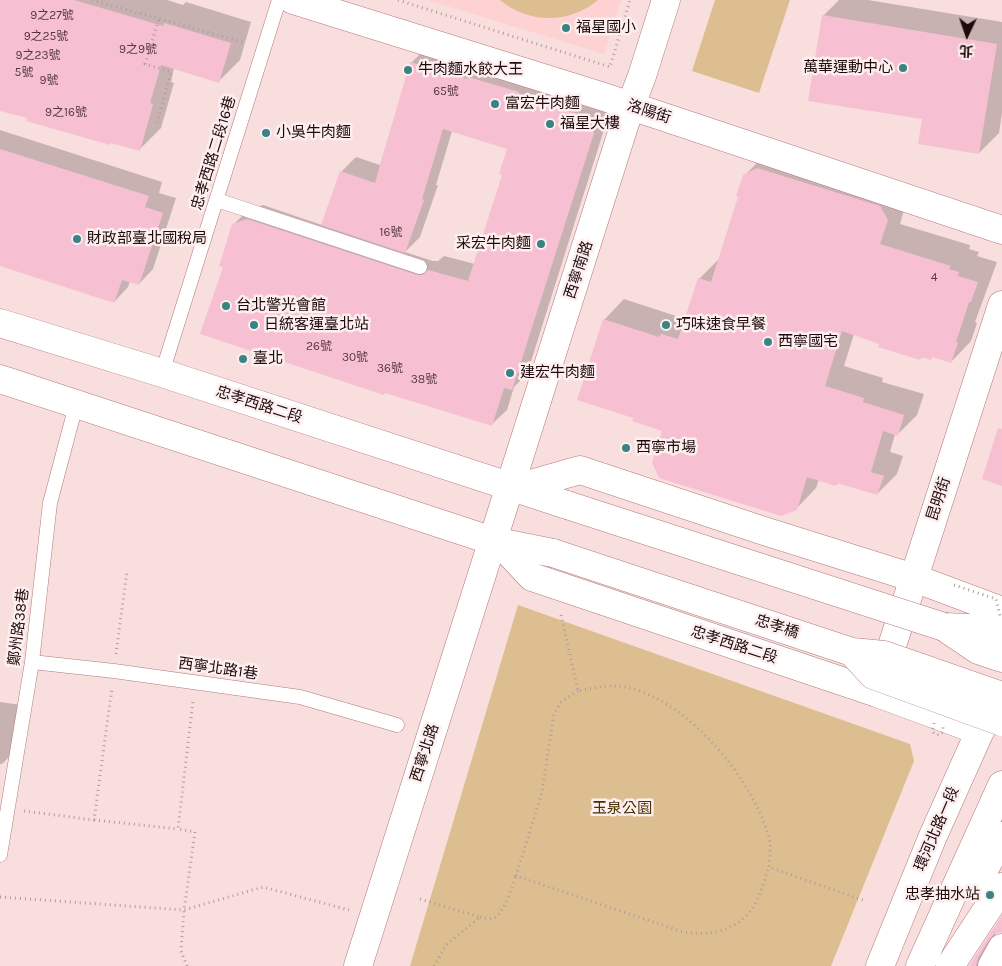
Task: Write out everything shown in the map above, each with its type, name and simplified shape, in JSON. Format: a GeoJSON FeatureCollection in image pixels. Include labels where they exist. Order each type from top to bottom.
{"type":"FeatureCollection","features":[{"type":"Feature","properties":{"kind":"main road","name":"洛陽街"},"geometry":{"type":"LineString","coordinates":[[293,0],[601,96],[630,107],[996,224]]}},
{"type":"Feature","properties":{"kind":"main road","name":"西寧南路"},"geometry":{"type":"LineString","coordinates":[[496,541],[630,107],[666,0]]}},
{"type":"Feature","properties":{"kind":"main road","name":"昆明街"},"geometry":{"type":"LineString","coordinates":[[877,693],[1002,305]]}},
{"type":"Feature","properties":{"kind":"main road","name":"忠孝西路二段"},"geometry":{"type":"LineString","coordinates":[[0,323],[162,373],[944,627]]}},
{"type":"Feature","properties":{"kind":"main road","name":"忠孝西路二段"},"geometry":{"type":"LineString","coordinates":[[0,379],[496,541],[553,553]]}},
{"type":"Feature","properties":{"kind":"main road"},"geometry":{"type":"LineString","coordinates":[[513,487],[580,470],[914,578],[1001,619],[993,629],[944,627]]}},
{"type":"Feature","properties":{"kind":"main road","name":"忠孝西路二段"},"geometry":{"type":"LineString","coordinates":[[496,541],[532,577],[877,693],[991,726]]}},
{"type":"Feature","properties":{"kind":"main road","name":"西寧北路"},"geometry":{"type":"LineString","coordinates":[[358,966],[496,541]]}},
{"type":"Feature","properties":{"kind":"main road","name":"忠孝橋"},"geometry":{"type":"LineString","coordinates":[[553,553],[852,652],[884,654],[1002,696]]}},
{"type":"Feature","properties":{"kind":"main road"},"geometry":{"type":"LineString","coordinates":[[944,627],[978,650],[1002,658]]}},
{"type":"Feature","properties":{"kind":"main road"},"geometry":{"type":"LineString","coordinates":[[852,652],[873,675],[991,726]]}},
{"type":"Feature","properties":{"kind":"main road","name":"環河北路一段"},"geometry":{"type":"LineString","coordinates":[[880,966],[933,836],[991,726],[1002,696]]}},
{"type":"Feature","properties":{"kind":"main road"},"geometry":{"type":"LineString","coordinates":[[920,966],[1002,785]]}},
{"type":"Feature","properties":{"kind":"main road"},"geometry":{"type":"LineString","coordinates":[[935,966],[1002,836]]}},
{"type":"Feature","properties":{"kind":"main road"},"geometry":{"type":"LineString","coordinates":[[950,966],[1002,887]]}},
{"type":"Feature","properties":{"kind":"main road"},"geometry":{"type":"LineString","coordinates":[[992,966],[1002,948]]}},
{"type":"Feature","properties":{"kind":"lane","name":"忠孝西路二段16巷"},"geometry":{"type":"LineString","coordinates":[[162,373],[279,0]]}},
{"type":"Feature","properties":{"kind":"lane"},"geometry":{"type":"LineString","coordinates":[[217,200],[420,267]]}},
{"type":"Feature","properties":{"kind":"lane","name":"鄭州路38巷"},"geometry":{"type":"LineString","coordinates":[[0,855],[32,662],[50,503],[76,405]]}},
{"type":"Feature","properties":{"kind":"lane","name":"西寧北路1巷"},"geometry":{"type":"LineString","coordinates":[[32,662],[114,671],[300,697],[397,725]]}},
{"type":"Feature","properties":{"kind":"path"},"geometry":{"type":"LineString","coordinates":[[92,0],[264,48]]}},
{"type":"Feature","properties":{"kind":"path"},"geometry":{"type":"LineString","coordinates":[[398,0],[610,67],[630,0]]}},
{"type":"Feature","properties":{"kind":"path"},"geometry":{"type":"LineString","coordinates":[[157,123],[171,72],[145,64],[160,19]]}},
{"type":"Feature","properties":{"kind":"path"},"geometry":{"type":"LineString","coordinates":[[94,820],[127,571]]}},
{"type":"Feature","properties":{"kind":"path"},"geometry":{"type":"LineString","coordinates":[[954,585],[996,599],[1001,619]]}},
{"type":"Feature","properties":{"kind":"path"},"geometry":{"type":"LineString","coordinates":[[561,615],[578,690]]}},
{"type":"Feature","properties":{"kind":"path"},"geometry":{"type":"LineString","coordinates":[[178,829],[195,683]]}},
{"type":"Feature","properties":{"kind":"path"},"geometry":{"type":"LineString","coordinates":[[420,899],[480,917],[495,918],[501,910],[516,876],[542,792],[554,714],[561,702],[578,690],[615,685],[635,689],[680,713],[705,735],[739,776],[757,809],[769,838],[769,867],[757,901],[749,913],[738,923],[724,931],[709,934],[680,932],[516,876]]}},
{"type":"Feature","properties":{"kind":"path"},"geometry":{"type":"LineString","coordinates":[[9,809],[195,832],[184,910],[181,951],[187,966]]}},
{"type":"Feature","properties":{"kind":"path"},"geometry":{"type":"LineString","coordinates":[[769,867],[865,901]]}},
{"type":"Feature","properties":{"kind":"path"},"geometry":{"type":"LineString","coordinates":[[0,897],[184,910],[263,886],[341,907],[373,918]]}},
{"type":"Feature","properties":{"kind":"path"},"geometry":{"type":"LineString","coordinates":[[434,966],[446,945],[480,917]]}},
{"type":"Feature","properties":{"kind":"shaded area","name":"福星國小"},"geometry":{"type":"Polygon","coordinates":[[[427,0],[621,0],[604,54],[427,0]]]}},
{"type":"Feature","properties":{"kind":"green space"},"geometry":{"type":"Polygon","coordinates":[[[500,0],[598,0],[587,8],[575,13],[549,18],[523,13],[511,8],[500,0]]]}},
{"type":"Feature","properties":{"kind":"green space"},"geometry":{"type":"Polygon","coordinates":[[[715,0],[790,0],[759,93],[692,71],[715,0]]]}},
{"type":"Feature","properties":{"kind":"green space","name":"玉泉公園"},"geometry":{"type":"Polygon","coordinates":[[[518,605],[910,744],[914,761],[831,966],[410,966],[518,605]]]}},
{"type":"Feature","properties":{"kind":"building"},"geometry":{"type":"Polygon","coordinates":[[[0,0],[74,0],[163,26],[164,23],[231,43],[219,83],[161,65],[150,103],[153,104],[140,151],[111,143],[110,145],[26,121],[27,118],[0,111],[0,0]]]}},
{"type":"Feature","properties":{"kind":"building","name":"萬華運動中心"},"geometry":{"type":"Polygon","coordinates":[[[822,15],[997,44],[979,154],[918,144],[922,119],[808,101],[822,15]]]}},
{"type":"Feature","properties":{"kind":"building"},"geometry":{"type":"Polygon","coordinates":[[[410,62],[519,92],[519,94],[586,117],[594,133],[512,390],[504,388],[492,426],[385,393],[384,395],[200,334],[223,267],[219,266],[232,224],[247,219],[417,275],[422,275],[428,270],[468,281],[502,175],[499,174],[507,149],[443,129],[422,199],[424,200],[405,253],[321,225],[340,171],[375,183],[410,62]]]}},
{"type":"Feature","properties":{"kind":"building","name":"財政部臺北國稅局"},"geometry":{"type":"Polygon","coordinates":[[[0,149],[149,196],[145,207],[163,213],[139,285],[122,280],[114,303],[0,266],[0,149]]]}},
{"type":"Feature","properties":{"kind":"building","name":"西寧國宅"},"geometry":{"type":"Polygon","coordinates":[[[757,168],[880,206],[888,220],[880,244],[951,266],[949,269],[959,272],[958,276],[978,282],[971,302],[969,302],[951,363],[932,357],[931,360],[921,357],[920,360],[878,347],[879,344],[842,331],[825,386],[864,398],[863,402],[904,415],[898,436],[883,431],[871,472],[884,476],[877,495],[837,483],[836,486],[807,477],[797,510],[781,516],[659,478],[652,463],[662,431],[632,421],[633,418],[577,400],[603,319],[659,337],[661,334],[678,339],[698,278],[711,282],[738,197],[736,196],[743,175],[757,168]]]}},
{"type":"Feature","properties":{"kind":"building"},"geometry":{"type":"Polygon","coordinates":[[[998,428],[1002,429],[1002,486],[982,479],[998,428]]]}},
{"type":"Feature","properties":{"kind":"building"},"geometry":{"type":"Polygon","coordinates":[[[1002,915],[1002,932],[994,934],[989,940],[978,958],[976,966],[969,966],[1002,915]]]}},
{"type":"Feature","properties":{"kind":"place","name":"福星國小"},"geometry":{"type":"Point","coordinates":[566,28]}},
{"type":"Feature","properties":{"kind":"place","name":"萬華運動中心"},"geometry":{"type":"Point","coordinates":[903,68]}},
{"type":"Feature","properties":{"kind":"place","name":"牛肉麵水餃大王"},"geometry":{"type":"Point","coordinates":[408,70]}},
{"type":"Feature","properties":{"kind":"place","name":"富宏牛肉麵"},"geometry":{"type":"Point","coordinates":[495,104]}},
{"type":"Feature","properties":{"kind":"place","name":"福星大樓"},"geometry":{"type":"Point","coordinates":[550,124]}},
{"type":"Feature","properties":{"kind":"place","name":"小吳牛肉麵"},"geometry":{"type":"Point","coordinates":[266,133]}},
{"type":"Feature","properties":{"kind":"place","name":"財政部臺北國稅局"},"geometry":{"type":"Point","coordinates":[77,239]}},
{"type":"Feature","properties":{"kind":"place","name":"采宏牛肉麵"},"geometry":{"type":"Point","coordinates":[541,244]}},
{"type":"Feature","properties":{"kind":"place","name":"台北警光會館"},"geometry":{"type":"Point","coordinates":[226,306]}},
{"type":"Feature","properties":{"kind":"place","name":"日統客運臺北站"},"geometry":{"type":"Point","coordinates":[254,325]}},
{"type":"Feature","properties":{"kind":"place","name":"巧味速食早餐"},"geometry":{"type":"Point","coordinates":[666,325]}},
{"type":"Feature","properties":{"kind":"place","name":"西寧國宅"},"geometry":{"type":"Point","coordinates":[768,342]}},
{"type":"Feature","properties":{"kind":"place","name":"臺北"},"geometry":{"type":"Point","coordinates":[243,359]}},
{"type":"Feature","properties":{"kind":"place","name":"建宏牛肉麵"},"geometry":{"type":"Point","coordinates":[510,373]}},
{"type":"Feature","properties":{"kind":"place","name":"西寧市場"},"geometry":{"type":"Point","coordinates":[626,448]}},
{"type":"Feature","properties":{"kind":"place","name":"忠孝抽水站"},"geometry":{"type":"Point","coordinates":[990,895]}}]}
